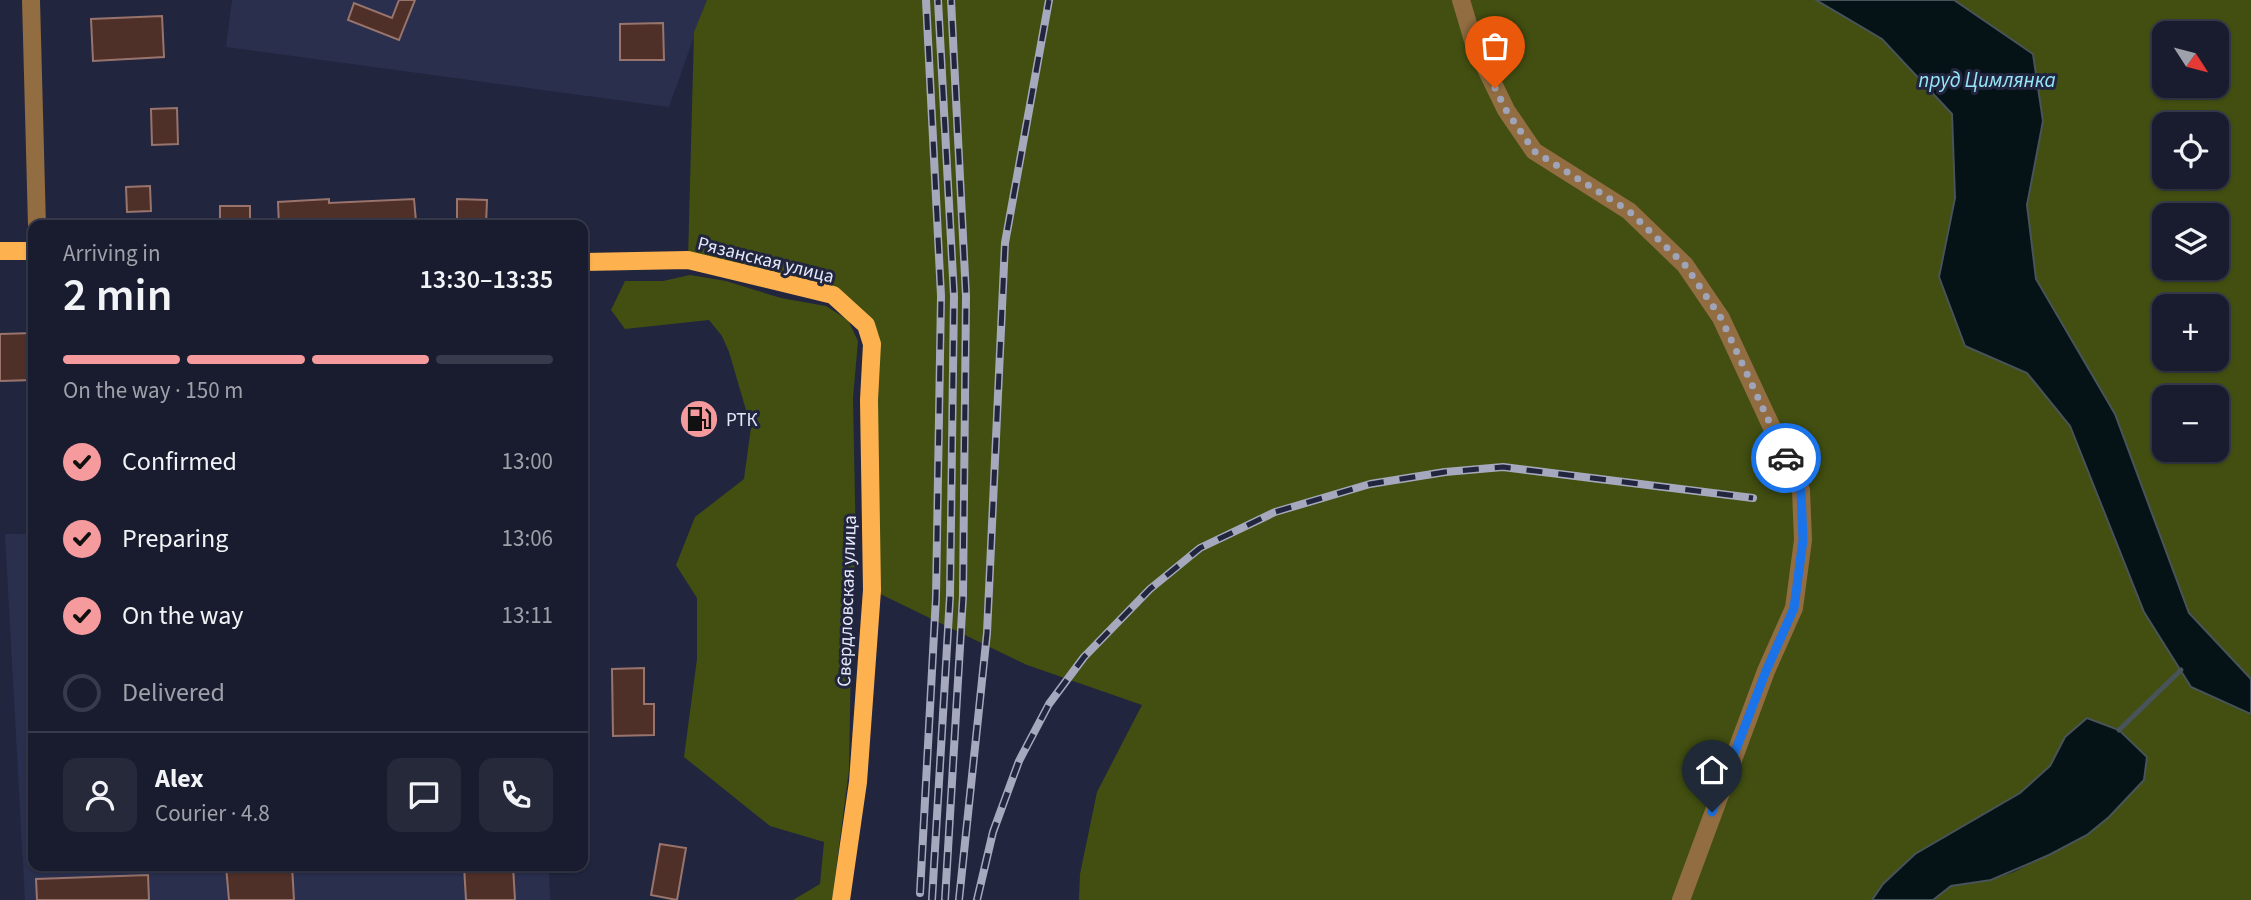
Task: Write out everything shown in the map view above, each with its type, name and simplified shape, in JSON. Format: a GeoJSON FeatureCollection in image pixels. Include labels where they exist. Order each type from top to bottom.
{"type":"FeatureCollection","features":[{"type":"Feature","properties":{"kind":"main road"},"geometry":{"type":"LineString","coordinates":[[0,251],[28,251]]}},
{"type":"Feature","properties":{"kind":"main road","name":"Рязанская улица"},"geometry":{"type":"LineString","coordinates":[[588,262],[688,260],[833,295],[851,309]]}},
{"type":"Feature","properties":{"kind":"main road","name":"Свердловская улица"},"geometry":{"type":"LineString","coordinates":[[841,900],[858,782],[872,590],[869,400],[872,344],[866,325],[851,309]]}},
{"type":"Feature","properties":{"kind":"street"},"geometry":{"type":"LineString","coordinates":[[31,0],[37,220]]}},
{"type":"Feature","properties":{"kind":"street"},"geometry":{"type":"LineString","coordinates":[[1461,0],[1474,44],[1506,110],[1534,151],[1629,211],[1685,265],[1721,318],[1801,491],[1803,540],[1794,608],[1766,671],[1681,900]]}},
{"type":"Feature","properties":{"kind":"shaded area"},"geometry":{"type":"Polygon","coordinates":[[[232,0],[707,0],[669,107],[226,47],[232,0]]]}},
{"type":"Feature","properties":{"kind":"shaded area"},"geometry":{"type":"Polygon","coordinates":[[[5,534],[28,534],[28,871],[549,871],[550,900],[25,900],[5,534]]]}},
{"type":"Feature","properties":{"kind":"green space"},"geometry":{"type":"Polygon","coordinates":[[[707,0],[1816,0],[1882,39],[1952,114],[1955,198],[1939,277],[1965,346],[2027,373],[2070,427],[2144,612],[2191,686],[2251,714],[2251,900],[1933,900],[1951,886],[1991,880],[2014,872],[2087,835],[2144,780],[2065,737],[2050,766],[2020,793],[1915,854],[1883,884],[1872,900],[1079,900],[1080,874],[1097,792],[1142,705],[1027,665],[872,590],[872,344],[851,309],[688,260],[694,32],[707,0]]]}},
{"type":"Feature","properties":{"kind":"green space"},"geometry":{"type":"Polygon","coordinates":[[[1954,0],[2251,0],[2251,679],[2189,613],[2115,414],[2036,279],[2027,205],[2043,121],[2032,54],[1954,0]]]}},
{"type":"Feature","properties":{"kind":"green space"},"geometry":{"type":"Polygon","coordinates":[[[690,275],[726,281],[781,298],[826,306],[848,320],[858,341],[853,398],[856,551],[852,597],[849,770],[832,900],[793,900],[820,884],[824,842],[770,826],[684,757],[697,659],[697,598],[676,565],[695,517],[744,479],[751,427],[729,352],[722,336],[709,320],[625,329],[611,310],[625,281],[663,281],[690,275]]]}},
{"type":"Feature","properties":{"kind":"water","name":"пруд Цимлянка"},"geometry":{"type":"Polygon","coordinates":[[[1816,0],[1954,0],[2033,54],[2043,121],[2027,205],[2036,279],[2115,414],[2189,613],[2251,679],[2251,714],[2191,687],[2144,612],[2070,426],[2027,373],[1965,346],[1939,277],[1955,198],[1952,114],[1882,39],[1816,0]]]}},
{"type":"Feature","properties":{"kind":"water"},"geometry":{"type":"Polygon","coordinates":[[[2087,718],[2119,730],[2147,757],[2144,780],[2109,817],[2087,835],[1991,880],[1951,886],[1933,900],[1872,900],[1883,884],[1915,854],[2020,793],[2050,766],[2065,737],[2087,718]]]}},
{"type":"Feature","properties":{"kind":"building"},"geometry":{"type":"Polygon","coordinates":[[[399,0],[415,0],[399,40],[348,20],[354,3],[392,18],[399,0]]]}},
{"type":"Feature","properties":{"kind":"building"},"geometry":{"type":"Polygon","coordinates":[[[162,16],[164,57],[93,61],[91,19],[162,16]]]}},
{"type":"Feature","properties":{"kind":"building"},"geometry":{"type":"Polygon","coordinates":[[[663,23],[664,60],[620,60],[620,24],[663,23]]]}},
{"type":"Feature","properties":{"kind":"building"},"geometry":{"type":"Polygon","coordinates":[[[177,108],[178,144],[152,145],[151,109],[177,108]]]}},
{"type":"Feature","properties":{"kind":"building"},"geometry":{"type":"Polygon","coordinates":[[[150,186],[151,211],[127,212],[126,187],[150,186]]]}},
{"type":"Feature","properties":{"kind":"building"},"geometry":{"type":"Polygon","coordinates":[[[329,199],[329,203],[414,199],[416,220],[279,220],[278,202],[329,199]]]}},
{"type":"Feature","properties":{"kind":"building"},"geometry":{"type":"Polygon","coordinates":[[[457,199],[487,200],[486,220],[457,220],[457,199]]]}},
{"type":"Feature","properties":{"kind":"building"},"geometry":{"type":"Polygon","coordinates":[[[220,206],[250,206],[250,220],[220,220],[220,206]]]}},
{"type":"Feature","properties":{"kind":"building"},"geometry":{"type":"Polygon","coordinates":[[[28,333],[28,380],[0,381],[0,334],[28,333]]]}},
{"type":"Feature","properties":{"kind":"building","name":"РТК"},"geometry":{"type":"Polygon","coordinates":[[[691,404],[706,404],[707,434],[691,435],[691,404]]]}},
{"type":"Feature","properties":{"kind":"building"},"geometry":{"type":"Polygon","coordinates":[[[644,668],[644,704],[654,704],[654,735],[613,736],[612,669],[644,668]]]}},
{"type":"Feature","properties":{"kind":"building"},"geometry":{"type":"Polygon","coordinates":[[[660,844],[686,848],[677,900],[651,895],[660,844]]]}},
{"type":"Feature","properties":{"kind":"building"},"geometry":{"type":"Polygon","coordinates":[[[226,871],[292,871],[294,900],[229,900],[226,871]]]}},
{"type":"Feature","properties":{"kind":"building"},"geometry":{"type":"Polygon","coordinates":[[[464,871],[513,871],[515,900],[466,900],[464,871]]]}},
{"type":"Feature","properties":{"kind":"building"},"geometry":{"type":"Polygon","coordinates":[[[148,875],[149,900],[37,900],[36,879],[148,875]]]}},
{"type":"Feature","properties":{"kind":"waterway"},"geometry":{"type":"LineString","coordinates":[[2119,730],[2181,670]]}},
{"type":"Feature","properties":{"kind":"railway"},"geometry":{"type":"LineString","coordinates":[[920,893],[936,597],[941,296],[926,0]]}},
{"type":"Feature","properties":{"kind":"railway"},"geometry":{"type":"LineString","coordinates":[[932,900],[950,596],[954,296],[938,0]]}},
{"type":"Feature","properties":{"kind":"railway"},"geometry":{"type":"LineString","coordinates":[[945,900],[963,596],[966,296],[951,0]]}},
{"type":"Feature","properties":{"kind":"railway"},"geometry":{"type":"LineString","coordinates":[[959,900],[987,633],[1005,243],[1049,0]]}},
{"type":"Feature","properties":{"kind":"railway"},"geometry":{"type":"LineString","coordinates":[[977,900],[993,832],[1019,761],[1049,704],[1084,657],[1150,589],[1200,548],[1275,512],[1370,484],[1445,472],[1503,467],[1753,498]]}},
{"type":"Feature","properties":{"kind":"way so far"},"geometry":{"type":"LineString","coordinates":[[1495,88],[1506,110],[1534,151],[1629,211],[1685,265],[1721,318],[1786,458]]}},
{"type":"Feature","properties":{"kind":"place","name":"РТК"},"geometry":{"type":"Point","coordinates":[699,419]}},
{"type":"Feature","properties":{"kind":"route"},"geometry":{"type":"LineString","coordinates":[[1712,812],[1766,671],[1794,608],[1803,540],[1801,491],[1786,458]]}}]}
